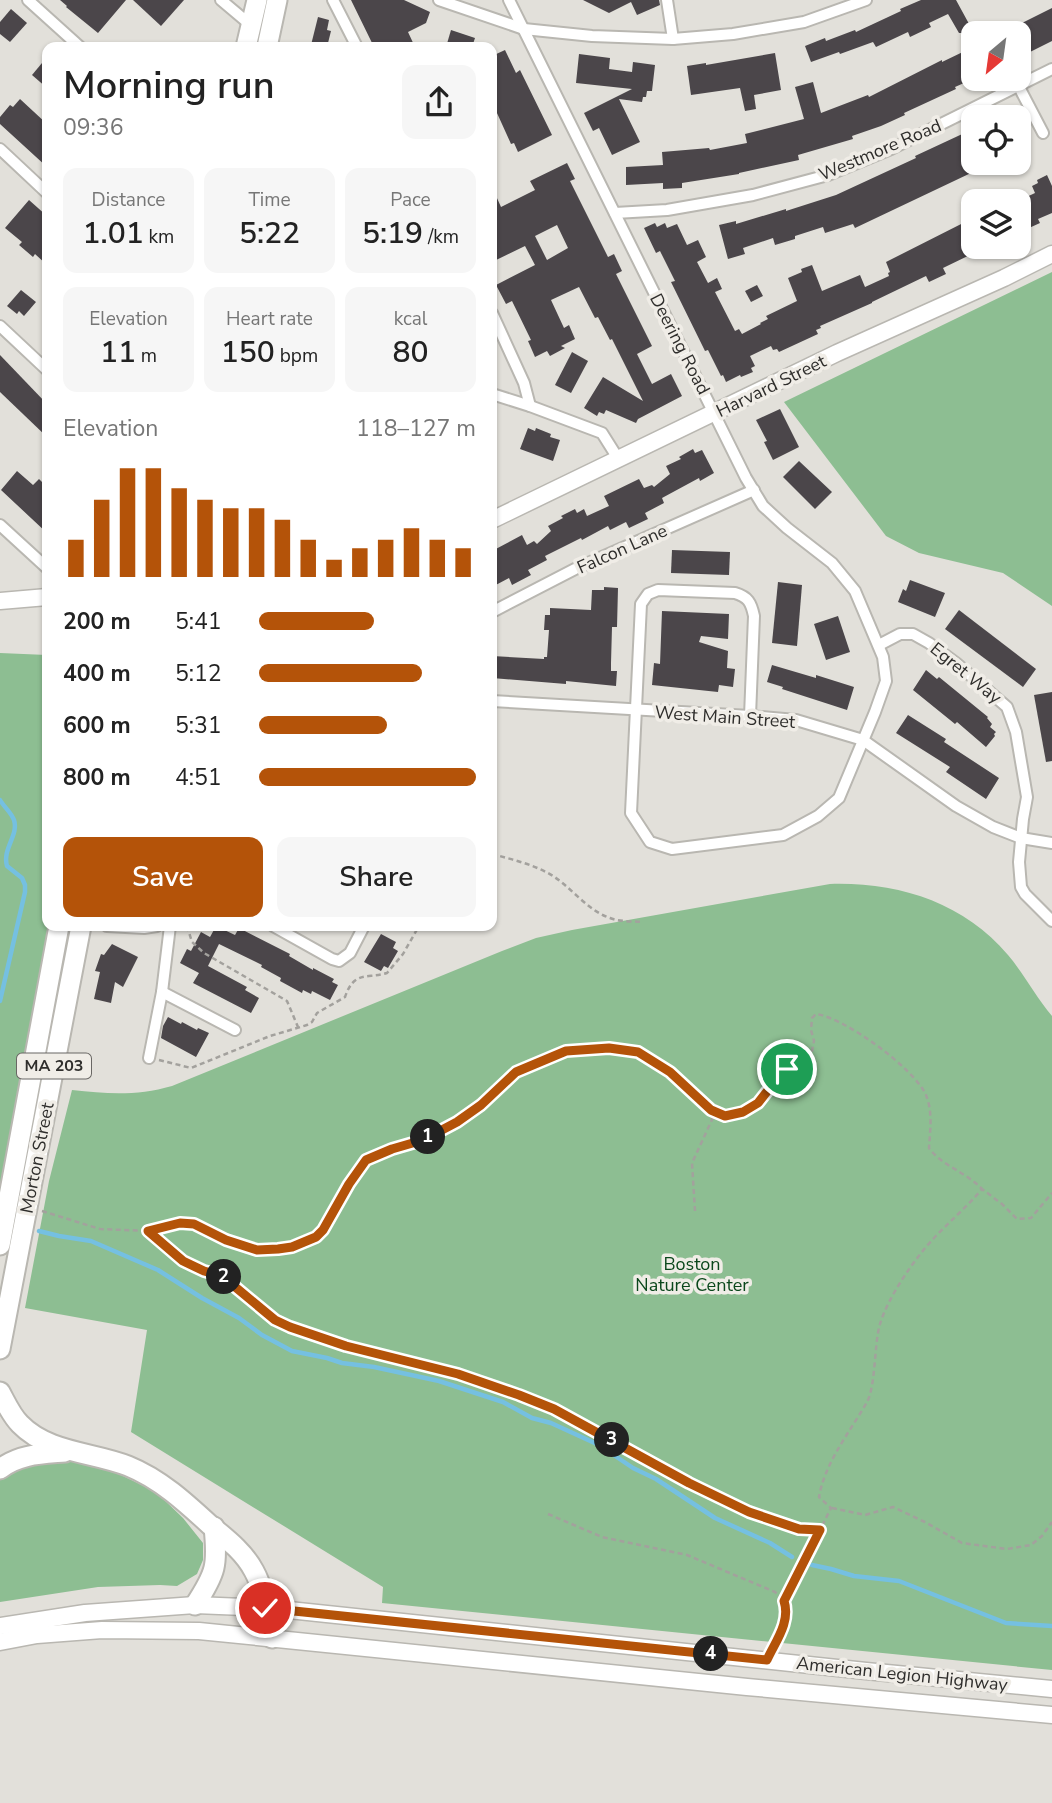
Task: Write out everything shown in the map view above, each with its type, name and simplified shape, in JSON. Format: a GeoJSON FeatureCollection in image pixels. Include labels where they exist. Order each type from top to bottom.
{"type":"FeatureCollection","features":[{"type":"Feature","properties":{"kind":"highway"},"geometry":{"type":"LineString","coordinates":[[247,42],[257,0]]}},
{"type":"Feature","properties":{"kind":"highway"},"geometry":{"type":"LineString","coordinates":[[269,39],[277,0]]}},
{"type":"Feature","properties":{"kind":"highway","name":"Morton Street"},"geometry":{"type":"LineString","coordinates":[[0,1245],[58,931]]}},
{"type":"Feature","properties":{"kind":"highway","name":"Morton Street"},"geometry":{"type":"LineString","coordinates":[[0,1349],[80,931]]}},
{"type":"Feature","properties":{"kind":"highway"},"geometry":{"type":"LineString","coordinates":[[0,1392],[23,1427],[42,1440],[73,1452],[118,1463],[146,1475],[168,1488],[214,1527],[237,1548],[259,1581],[272,1638]]}},
{"type":"Feature","properties":{"kind":"highway"},"geometry":{"type":"LineString","coordinates":[[0,1469],[24,1457],[73,1452]]}},
{"type":"Feature","properties":{"kind":"highway"},"geometry":{"type":"LineString","coordinates":[[195,1605],[214,1570],[214,1527]]}},
{"type":"Feature","properties":{"kind":"main road","name":"Harvard Street"},"geometry":{"type":"LineString","coordinates":[[497,518],[1052,254]]}},
{"type":"Feature","properties":{"kind":"main road"},"geometry":{"type":"LineString","coordinates":[[0,601],[42,597]]}},
{"type":"Feature","properties":{"kind":"main road","name":"American Legion Highway"},"geometry":{"type":"LineString","coordinates":[[0,1626],[85,1613],[195,1605],[265,1608],[1052,1689]]}},
{"type":"Feature","properties":{"kind":"main road","name":"American Legion Highway"},"geometry":{"type":"LineString","coordinates":[[0,1642],[37,1635],[102,1630],[199,1631],[1052,1716]]}},
{"type":"Feature","properties":{"kind":"street"},"geometry":{"type":"LineString","coordinates":[[29,0],[75,42]]}},
{"type":"Feature","properties":{"kind":"street"},"geometry":{"type":"LineString","coordinates":[[221,0],[269,39]]}},
{"type":"Feature","properties":{"kind":"street"},"geometry":{"type":"LineString","coordinates":[[333,0],[354,42]]}},
{"type":"Feature","properties":{"kind":"street"},"geometry":{"type":"LineString","coordinates":[[439,0],[524,29],[592,36],[673,39],[733,34],[804,22],[866,0]]}},
{"type":"Feature","properties":{"kind":"street","name":"Deering Road"},"geometry":{"type":"LineString","coordinates":[[509,0],[763,506],[832,563],[855,591],[883,657],[886,681],[875,712],[839,797],[818,816],[783,835],[672,849],[650,842],[631,813],[641,604],[648,594],[658,590],[735,593],[745,596],[751,604],[754,616],[750,716]]}},
{"type":"Feature","properties":{"kind":"street"},"geometry":{"type":"LineString","coordinates":[[667,0],[673,39]]}},
{"type":"Feature","properties":{"kind":"street"},"geometry":{"type":"LineString","coordinates":[[829,0],[835,12]]}},
{"type":"Feature","properties":{"kind":"street","name":"Westmore Road"},"geometry":{"type":"LineString","coordinates":[[1031,79],[1052,69]]}},
{"type":"Feature","properties":{"kind":"street","name":"Westmore Road"},"geometry":{"type":"LineString","coordinates":[[615,213],[667,210],[754,195],[828,175],[891,149],[1006,91]]}},
{"type":"Feature","properties":{"kind":"street"},"geometry":{"type":"LineString","coordinates":[[1021,91],[1043,133]]}},
{"type":"Feature","properties":{"kind":"street"},"geometry":{"type":"LineString","coordinates":[[0,149],[42,188]]}},
{"type":"Feature","properties":{"kind":"street"},"geometry":{"type":"LineString","coordinates":[[497,324],[524,383],[530,406]]}},
{"type":"Feature","properties":{"kind":"street"},"geometry":{"type":"LineString","coordinates":[[0,326],[42,365]]}},
{"type":"Feature","properties":{"kind":"street"},"geometry":{"type":"LineString","coordinates":[[497,396],[601,433],[619,460]]}},
{"type":"Feature","properties":{"kind":"street","name":"Falcon Lane"},"geometry":{"type":"LineString","coordinates":[[497,609],[575,569],[754,490]]}},
{"type":"Feature","properties":{"kind":"street"},"geometry":{"type":"LineString","coordinates":[[0,525],[42,564]]}},
{"type":"Feature","properties":{"kind":"street","name":"Egret Way"},"geometry":{"type":"LineString","coordinates":[[878,645],[900,634],[913,634],[956,663],[1007,707],[1016,732],[1027,797],[1021,838]]}},
{"type":"Feature","properties":{"kind":"street","name":"West Main Street"},"geometry":{"type":"LineString","coordinates":[[497,701],[796,720],[863,740],[956,806],[993,827],[1021,838],[1052,843]]}},
{"type":"Feature","properties":{"kind":"street"},"geometry":{"type":"LineString","coordinates":[[1021,838],[1021,887],[1052,921]]}},
{"type":"Feature","properties":{"kind":"street"},"geometry":{"type":"LineString","coordinates":[[149,1058],[162,992],[169,931]]}},
{"type":"Feature","properties":{"kind":"street"},"geometry":{"type":"LineString","coordinates":[[282,931],[338,961],[350,953],[361,931]]}},
{"type":"Feature","properties":{"kind":"street"},"geometry":{"type":"LineString","coordinates":[[162,992],[234,1030]]}},
{"type":"Feature","properties":{"kind":"path"},"geometry":{"type":"LineString","coordinates":[[497,855],[537,867],[550,874],[609,918],[642,922]]}},
{"type":"Feature","properties":{"kind":"path"},"geometry":{"type":"LineString","coordinates":[[189,931],[192,942],[205,953],[287,1001],[298,1028]]}},
{"type":"Feature","properties":{"kind":"path"},"geometry":{"type":"LineString","coordinates":[[149,1058],[191,1068],[312,1022],[317,1013],[345,997],[349,986],[357,978],[387,973],[403,954],[416,931]]}},
{"type":"Feature","properties":{"kind":"path"},"geometry":{"type":"LineString","coordinates":[[27,1206],[100,1229],[148,1231],[180,1223],[194,1224],[226,1240],[257,1250],[292,1247],[316,1237],[323,1230],[366,1160],[423,1140],[457,1122],[481,1105],[516,1072],[566,1051],[609,1048],[638,1052],[670,1072],[702,1101],[725,1116],[743,1112],[758,1103],[787,1069],[807,1058],[812,1051],[812,1018],[816,1014],[828,1016],[866,1036],[918,1081],[927,1097],[931,1121],[929,1148],[934,1156],[974,1180],[1017,1219],[1031,1218],[1052,1193]]}},
{"type":"Feature","properties":{"kind":"path"},"geometry":{"type":"LineString","coordinates":[[695,1211],[692,1163],[716,1111]]}},
{"type":"Feature","properties":{"kind":"path"},"geometry":{"type":"LineString","coordinates":[[982,1189],[933,1239],[901,1282],[880,1323],[868,1399],[821,1482],[819,1497],[831,1508],[865,1515],[893,1507],[962,1543],[1007,1549],[1031,1545],[1052,1522]]}},
{"type":"Feature","properties":{"kind":"path"},"geometry":{"type":"LineString","coordinates":[[148,1231],[183,1261],[222,1276],[275,1320],[290,1327],[346,1346],[458,1374],[519,1395],[554,1409],[689,1483],[749,1512],[799,1529],[820,1530]]}},
{"type":"Feature","properties":{"kind":"path"},"geometry":{"type":"LineString","coordinates":[[784,1601],[831,1508]]}},
{"type":"Feature","properties":{"kind":"path"},"geometry":{"type":"LineString","coordinates":[[548,1514],[602,1537],[687,1555],[775,1592],[784,1601],[785,1623],[767,1660]]}},
{"type":"Feature","properties":{"kind":"green space"},"geometry":{"type":"Polygon","coordinates":[[[1052,272],[1052,606],[1003,573],[919,553],[886,536],[784,402],[1052,272]]]}},
{"type":"Feature","properties":{"kind":"green space"},"geometry":{"type":"Polygon","coordinates":[[[0,653],[42,655],[42,931],[49,931],[0,1191],[0,653]]]}},
{"type":"Feature","properties":{"kind":"green space","name":"Boston Nature Center"},"geometry":{"type":"Polygon","coordinates":[[[830,884],[855,884],[904,892],[928,899],[971,921],[1008,955],[1052,1016],[1052,1670],[382,1603],[383,1587],[131,1432],[147,1330],[25,1308],[49,1181],[72,1090],[122,1093],[172,1086],[536,938],[830,884]]]}},
{"type":"Feature","properties":{"kind":"green space"},"geometry":{"type":"Polygon","coordinates":[[[71,1460],[119,1474],[156,1492],[183,1518],[203,1543],[203,1560],[197,1574],[177,1586],[98,1587],[0,1602],[0,1475],[26,1463],[71,1460]]]}},
{"type":"Feature","properties":{"kind":"building"},"geometry":{"type":"Polygon","coordinates":[[[60,0],[126,0],[98,33],[60,0]]]}},
{"type":"Feature","properties":{"kind":"building"},"geometry":{"type":"Polygon","coordinates":[[[133,0],[184,0],[161,26],[133,0]]]}},
{"type":"Feature","properties":{"kind":"building"},"geometry":{"type":"Polygon","coordinates":[[[351,0],[404,0],[430,12],[426,23],[408,32],[413,42],[372,42],[351,0]]]}},
{"type":"Feature","properties":{"kind":"building"},"geometry":{"type":"Polygon","coordinates":[[[583,0],[659,0],[660,5],[637,15],[631,2],[609,13],[583,0]]]}},
{"type":"Feature","properties":{"kind":"building"},"geometry":{"type":"Polygon","coordinates":[[[921,0],[956,0],[967,21],[961,21],[959,33],[948,14],[929,23],[931,27],[910,37],[908,32],[876,47],[873,42],[811,62],[805,46],[825,38],[826,41],[855,30],[856,32],[901,11],[900,9],[921,0]]]}},
{"type":"Feature","properties":{"kind":"building"},"geometry":{"type":"Polygon","coordinates":[[[1052,8],[1052,41],[1031,52],[1031,21],[1026,21],[1052,8]]]}},
{"type":"Feature","properties":{"kind":"building"},"geometry":{"type":"Polygon","coordinates":[[[11,9],[27,23],[10,42],[0,34],[0,22],[11,9]]]}},
{"type":"Feature","properties":{"kind":"building"},"geometry":{"type":"Polygon","coordinates":[[[318,17],[329,20],[327,30],[331,31],[328,42],[312,42],[318,17]]]}},
{"type":"Feature","properties":{"kind":"building"},"geometry":{"type":"Polygon","coordinates":[[[451,30],[475,38],[474,42],[447,42],[451,30]]]}},
{"type":"Feature","properties":{"kind":"building"},"geometry":{"type":"Polygon","coordinates":[[[505,50],[516,73],[520,70],[552,135],[518,152],[514,143],[511,144],[497,113],[497,54],[505,50]]]}},
{"type":"Feature","properties":{"kind":"building"},"geometry":{"type":"Polygon","coordinates":[[[775,53],[781,90],[754,95],[756,109],[745,111],[740,88],[691,95],[687,66],[775,53]]]}},
{"type":"Feature","properties":{"kind":"building"},"geometry":{"type":"Polygon","coordinates":[[[961,53],[961,84],[955,87],[956,89],[881,126],[852,136],[853,139],[798,155],[799,160],[739,174],[682,183],[682,188],[663,189],[663,183],[626,185],[626,167],[663,165],[662,152],[710,150],[747,143],[745,134],[804,119],[795,87],[813,82],[821,113],[868,95],[869,97],[961,53]]]}},
{"type":"Feature","properties":{"kind":"building"},"geometry":{"type":"Polygon","coordinates":[[[579,54],[610,58],[609,69],[632,72],[633,62],[655,65],[652,91],[647,91],[642,102],[619,99],[640,142],[612,155],[599,128],[593,131],[584,113],[632,89],[576,83],[579,54]]]}},
{"type":"Feature","properties":{"kind":"building"},"geometry":{"type":"Polygon","coordinates":[[[42,63],[42,84],[32,75],[42,63]]]}},
{"type":"Feature","properties":{"kind":"building"},"geometry":{"type":"Polygon","coordinates":[[[20,99],[42,119],[42,162],[0,124],[0,117],[10,105],[13,107],[20,99]]]}},
{"type":"Feature","properties":{"kind":"building"},"geometry":{"type":"Polygon","coordinates":[[[961,135],[961,175],[967,175],[855,228],[853,224],[825,233],[823,227],[775,245],[773,238],[743,248],[745,254],[728,259],[719,225],[736,221],[736,224],[836,195],[916,158],[915,156],[961,135]]]}},
{"type":"Feature","properties":{"kind":"building"},"geometry":{"type":"Polygon","coordinates":[[[567,163],[575,179],[570,181],[608,257],[614,254],[622,271],[616,274],[652,346],[637,354],[652,384],[671,374],[682,396],[638,419],[636,423],[606,410],[604,414],[599,412],[597,416],[584,408],[603,377],[643,401],[612,339],[610,340],[598,317],[595,318],[579,287],[551,300],[564,328],[569,325],[575,339],[550,356],[547,351],[535,357],[528,341],[531,340],[512,301],[506,304],[497,287],[535,265],[525,246],[497,260],[497,198],[501,207],[535,190],[530,181],[567,163]],[[557,225],[535,236],[547,260],[568,248],[557,225]]]}},
{"type":"Feature","properties":{"kind":"building"},"geometry":{"type":"Polygon","coordinates":[[[1047,175],[1052,186],[1052,213],[1038,219],[1040,223],[1031,227],[1031,195],[1035,193],[1032,186],[1038,183],[1037,180],[1047,175]]]}},
{"type":"Feature","properties":{"kind":"building"},"geometry":{"type":"Polygon","coordinates":[[[29,200],[42,212],[42,260],[35,254],[33,257],[19,245],[22,242],[5,228],[29,200]]]}},
{"type":"Feature","properties":{"kind":"building"},"geometry":{"type":"Polygon","coordinates":[[[655,223],[657,227],[665,223],[667,228],[677,224],[687,245],[698,240],[706,257],[697,262],[708,283],[717,278],[722,289],[715,292],[735,331],[739,329],[742,334],[768,319],[766,316],[797,301],[788,278],[802,272],[801,269],[812,265],[822,291],[860,275],[865,287],[889,276],[886,262],[961,224],[962,259],[943,268],[946,274],[929,282],[926,276],[820,326],[821,328],[816,330],[818,334],[779,352],[771,346],[750,356],[755,366],[751,368],[753,372],[726,382],[708,350],[705,351],[671,282],[675,281],[660,251],[656,253],[644,228],[655,223]]]}},
{"type":"Feature","properties":{"kind":"building"},"geometry":{"type":"Polygon","coordinates":[[[757,285],[763,296],[751,302],[745,291],[757,285]]]}},
{"type":"Feature","properties":{"kind":"building"},"geometry":{"type":"Polygon","coordinates":[[[21,290],[36,302],[24,316],[7,306],[21,290]]]}},
{"type":"Feature","properties":{"kind":"building"},"geometry":{"type":"Polygon","coordinates":[[[572,352],[588,361],[571,393],[555,385],[572,352]]]}},
{"type":"Feature","properties":{"kind":"building"},"geometry":{"type":"Polygon","coordinates":[[[0,355],[42,399],[42,432],[0,392],[0,355]]]}},
{"type":"Feature","properties":{"kind":"building"},"geometry":{"type":"Polygon","coordinates":[[[780,409],[799,447],[773,460],[756,420],[780,409]]]}},
{"type":"Feature","properties":{"kind":"building"},"geometry":{"type":"Polygon","coordinates":[[[528,428],[535,431],[536,428],[560,440],[553,461],[520,449],[528,428]]]}},
{"type":"Feature","properties":{"kind":"building"},"geometry":{"type":"Polygon","coordinates":[[[693,449],[695,453],[702,450],[714,473],[662,498],[664,503],[645,513],[648,519],[629,528],[626,522],[610,530],[608,526],[545,556],[547,560],[528,570],[531,575],[512,585],[509,578],[497,584],[497,548],[522,535],[527,545],[534,541],[537,544],[551,531],[548,526],[563,518],[561,516],[575,509],[577,513],[584,509],[587,516],[609,506],[604,496],[639,479],[644,488],[652,485],[654,487],[670,474],[666,466],[681,459],[679,457],[693,449]]]}},
{"type":"Feature","properties":{"kind":"building"},"geometry":{"type":"Polygon","coordinates":[[[799,461],[832,492],[815,509],[783,477],[799,461]]]}},
{"type":"Feature","properties":{"kind":"building"},"geometry":{"type":"Polygon","coordinates":[[[17,471],[33,485],[39,479],[42,482],[42,528],[1,490],[17,471]]]}},
{"type":"Feature","properties":{"kind":"building"},"geometry":{"type":"Polygon","coordinates":[[[672,550],[730,552],[729,575],[671,573],[672,550]]]}},
{"type":"Feature","properties":{"kind":"building"},"geometry":{"type":"Polygon","coordinates":[[[910,580],[945,593],[935,617],[898,602],[910,580]]]}},
{"type":"Feature","properties":{"kind":"building"},"geometry":{"type":"Polygon","coordinates":[[[778,582],[802,585],[797,646],[772,643],[778,582]]]}},
{"type":"Feature","properties":{"kind":"building"},"geometry":{"type":"Polygon","coordinates":[[[604,587],[618,588],[617,627],[612,627],[611,663],[611,671],[617,671],[616,686],[497,678],[497,656],[547,657],[549,630],[544,630],[545,615],[550,615],[550,608],[591,610],[592,590],[604,590],[604,587]]]}},
{"type":"Feature","properties":{"kind":"building"},"geometry":{"type":"Polygon","coordinates":[[[959,610],[1036,669],[1023,687],[945,629],[959,610]]]}},
{"type":"Feature","properties":{"kind":"building"},"geometry":{"type":"Polygon","coordinates":[[[662,611],[729,614],[728,639],[701,636],[699,642],[728,651],[727,668],[735,669],[733,687],[719,685],[718,692],[652,685],[654,663],[660,664],[662,611]]]}},
{"type":"Feature","properties":{"kind":"building"},"geometry":{"type":"Polygon","coordinates":[[[838,616],[850,652],[826,660],[814,624],[838,616]]]}},
{"type":"Feature","properties":{"kind":"building"},"geometry":{"type":"Polygon","coordinates":[[[772,665],[854,687],[847,710],[767,682],[772,665]]]}},
{"type":"Feature","properties":{"kind":"building"},"geometry":{"type":"Polygon","coordinates":[[[926,670],[937,679],[939,677],[988,717],[992,724],[990,727],[996,732],[986,747],[913,690],[926,670]]]}},
{"type":"Feature","properties":{"kind":"building"},"geometry":{"type":"Polygon","coordinates":[[[1052,692],[1052,761],[1046,762],[1034,695],[1052,692]]]}},
{"type":"Feature","properties":{"kind":"building"},"geometry":{"type":"Polygon","coordinates":[[[908,715],[999,778],[986,799],[946,772],[950,767],[896,733],[908,715]]]}},
{"type":"Feature","properties":{"kind":"building"},"geometry":{"type":"Polygon","coordinates":[[[213,931],[226,931],[235,935],[237,931],[245,931],[334,979],[332,982],[338,985],[330,1000],[312,991],[311,994],[303,990],[302,993],[280,981],[281,978],[261,967],[262,965],[219,944],[208,966],[247,987],[245,990],[259,998],[251,1013],[193,983],[199,973],[180,963],[187,949],[191,951],[201,932],[210,937],[213,931]]]}},
{"type":"Feature","properties":{"kind":"building"},"geometry":{"type":"Polygon","coordinates":[[[381,934],[396,942],[393,948],[398,951],[388,968],[384,966],[381,971],[364,962],[381,934]]]}},
{"type":"Feature","properties":{"kind":"building"},"geometry":{"type":"Polygon","coordinates":[[[112,944],[138,957],[123,987],[115,982],[111,1003],[94,999],[100,972],[95,971],[101,954],[104,955],[112,944]]]}},
{"type":"Feature","properties":{"kind":"building"},"geometry":{"type":"Polygon","coordinates":[[[168,1017],[209,1033],[196,1057],[161,1038],[168,1017]]]}},
{"type":"Feature","properties":{"kind":"waterway"},"geometry":{"type":"LineString","coordinates":[[0,800],[13,817],[15,826],[7,854],[7,866],[22,878],[25,885],[0,1001]]}},
{"type":"Feature","properties":{"kind":"waterway"},"geometry":{"type":"LineString","coordinates":[[39,1231],[91,1241],[158,1270],[292,1351],[439,1381],[503,1402],[532,1418],[551,1423],[599,1445],[715,1518],[770,1543],[792,1557]]}},
{"type":"Feature","properties":{"kind":"waterway"},"geometry":{"type":"LineString","coordinates":[[812,1565],[854,1576],[899,1581],[1006,1623],[1052,1626]]}},
{"type":"Feature","properties":{"kind":"route"},"geometry":{"type":"LineString","coordinates":[[265,1608],[767,1660],[785,1623],[784,1601],[820,1530],[799,1529],[749,1512],[689,1483],[554,1409],[519,1395],[458,1374],[346,1346],[290,1327],[275,1320],[222,1276],[183,1261],[148,1231],[180,1223],[194,1224],[226,1240],[257,1250],[292,1247],[316,1237],[366,1160],[423,1140],[457,1122],[481,1105],[516,1072],[566,1051],[609,1048],[638,1052],[670,1072],[711,1110],[725,1116],[743,1112],[758,1103],[787,1069]]}}]}
